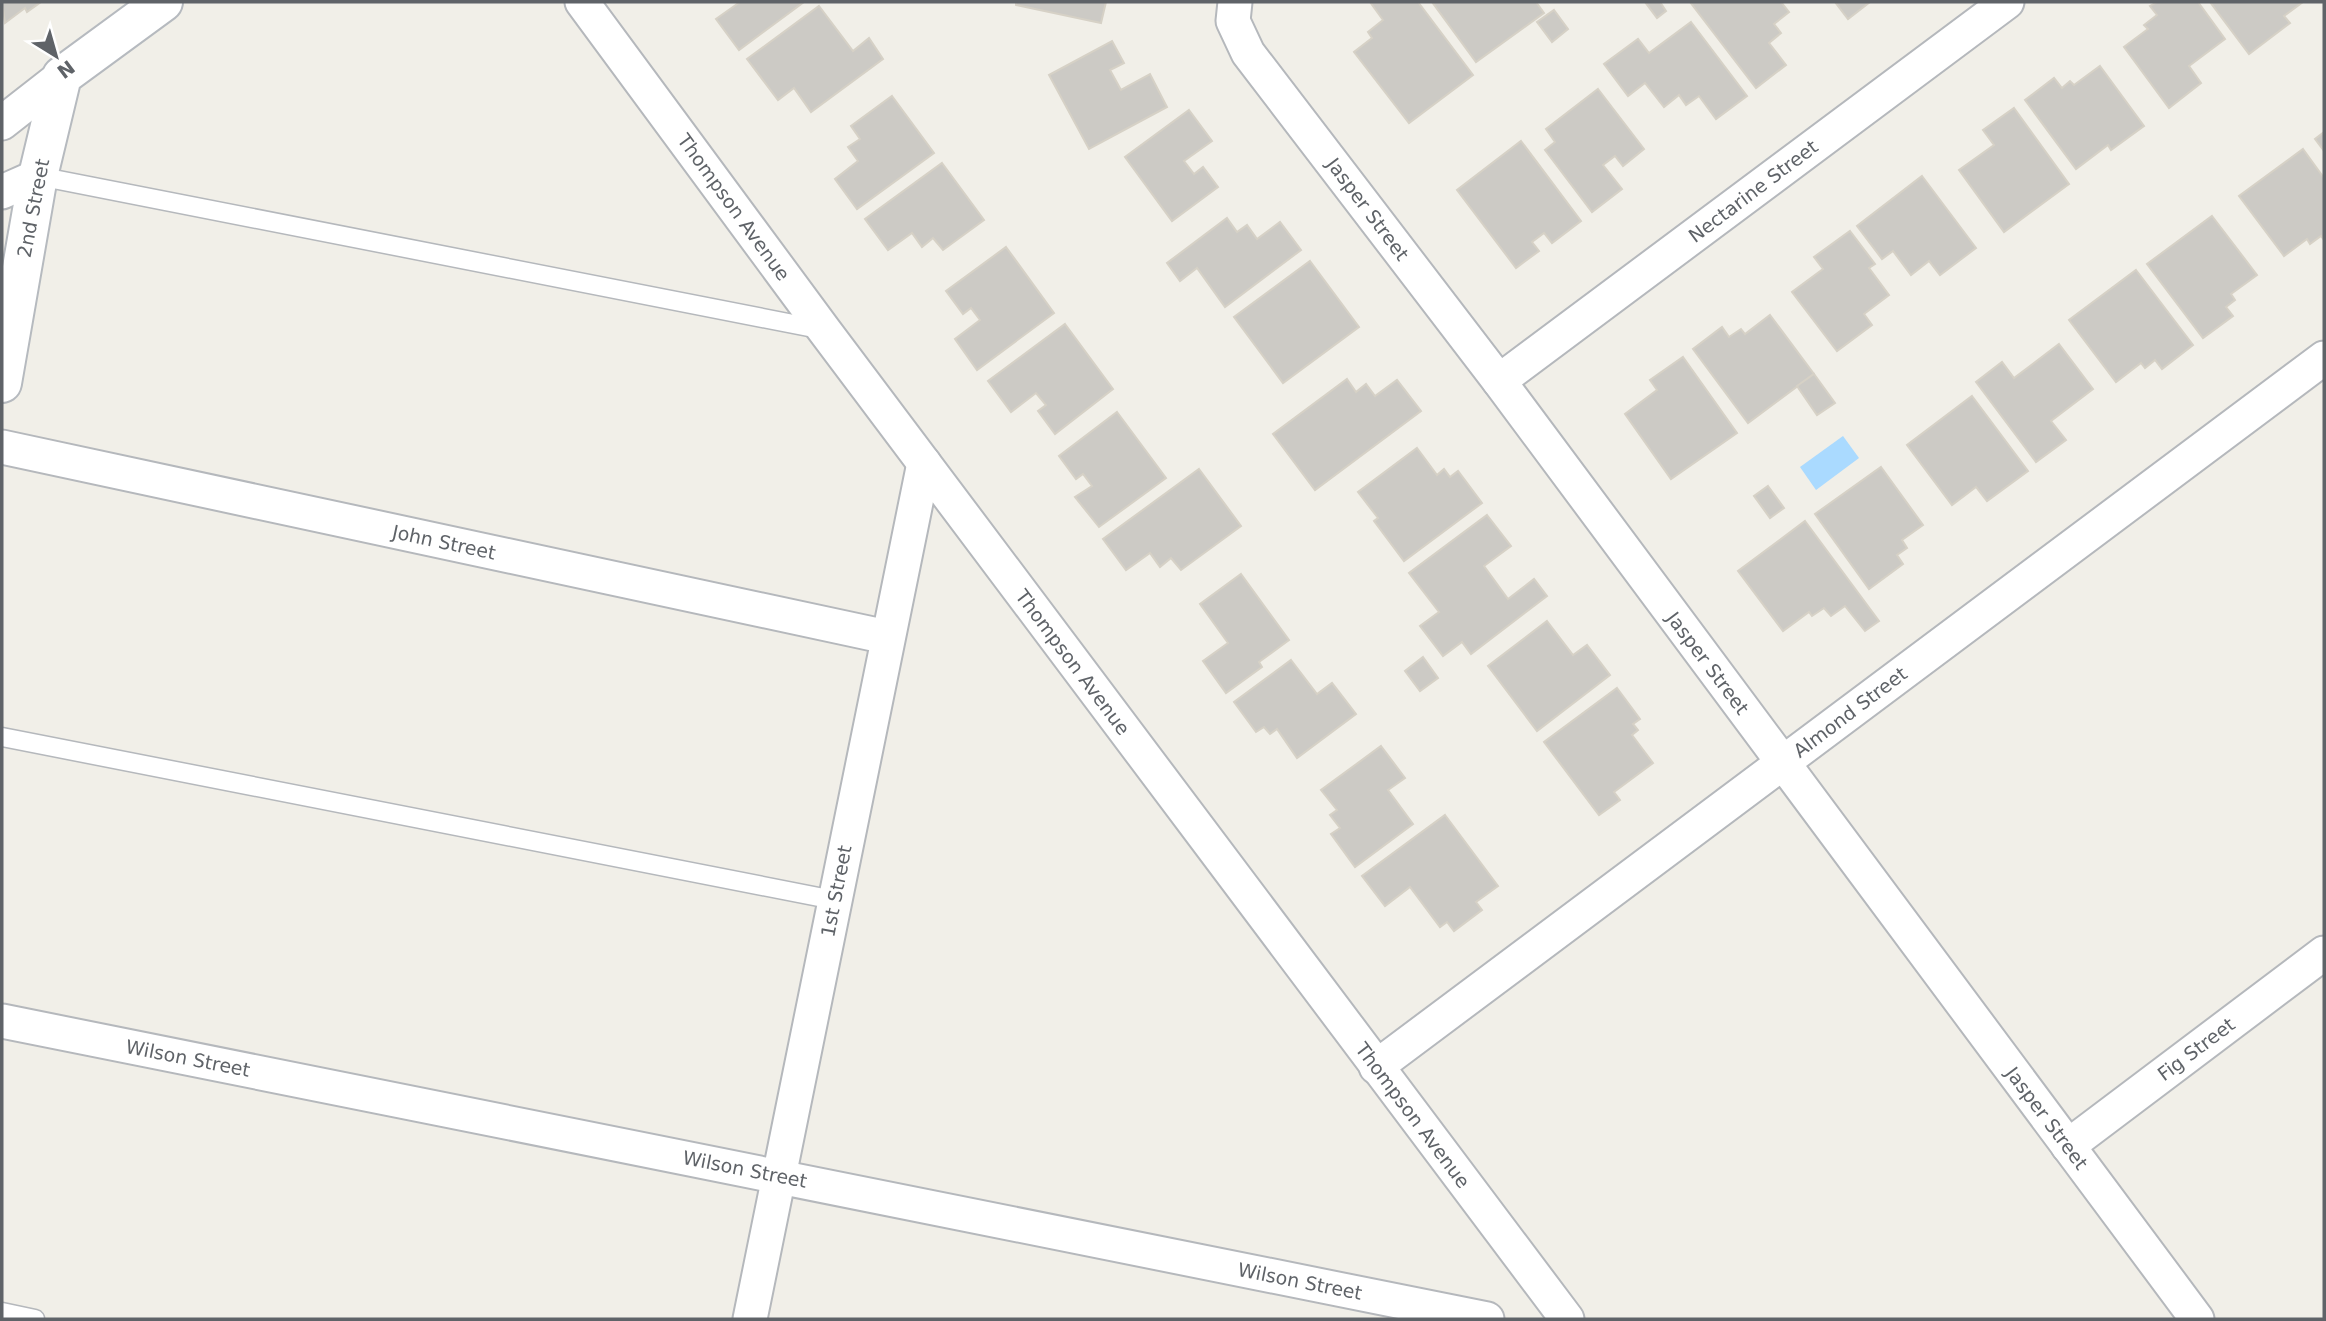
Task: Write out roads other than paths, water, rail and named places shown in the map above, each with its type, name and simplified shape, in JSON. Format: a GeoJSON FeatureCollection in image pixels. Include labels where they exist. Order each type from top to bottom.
{"type":"FeatureCollection","features":[{"type":"Feature","properties":{"kind":"main road"},"geometry":{"type":"LineString","coordinates":[[62,76],[163,2]]}},
{"type":"Feature","properties":{"kind":"main road","name":"2nd Street"},"geometry":{"type":"LineString","coordinates":[[2,383],[38,176],[62,76]]}},
{"type":"Feature","properties":{"kind":"street","name":"Thompson Avenue"},"geometry":{"type":"LineString","coordinates":[[582,2],[824,330],[1567,1319]]}},
{"type":"Feature","properties":{"kind":"street","name":"Jasper Street"},"geometry":{"type":"LineString","coordinates":[[1235,2],[1233,21],[1248,53],[1499,381],[2197,1319]]}},
{"type":"Feature","properties":{"kind":"street","name":"Nectarine Street"},"geometry":{"type":"LineString","coordinates":[[1499,381],[2007,2]]}},
{"type":"Feature","properties":{"kind":"street"},"geometry":{"type":"LineString","coordinates":[[2,123],[62,76]]}},
{"type":"Feature","properties":{"kind":"street"},"geometry":{"type":"LineString","coordinates":[[2,192],[38,176]]}},
{"type":"Feature","properties":{"kind":"street","name":"Almond Street"},"geometry":{"type":"LineString","coordinates":[[1377,1067],[2324,358]]}},
{"type":"Feature","properties":{"kind":"street","name":"John Street"},"geometry":{"type":"LineString","coordinates":[[2,447],[887,637]]}},
{"type":"Feature","properties":{"kind":"street","name":"1st Street"},"geometry":{"type":"LineString","coordinates":[[750,1319],[924,463]]}},
{"type":"Feature","properties":{"kind":"street","name":"Fig Street"},"geometry":{"type":"LineString","coordinates":[[2068,1146],[2324,953]]}},
{"type":"Feature","properties":{"kind":"street","name":"Wilson Street"},"geometry":{"type":"LineString","coordinates":[[2,1021],[1487,1319]]}},
{"type":"Feature","properties":{"kind":"lane"},"geometry":{"type":"LineString","coordinates":[[38,176],[824,330]]}},
{"type":"Feature","properties":{"kind":"lane"},"geometry":{"type":"LineString","coordinates":[[2,737],[834,900]]}},
{"type":"Feature","properties":{"kind":"lane"},"geometry":{"type":"LineString","coordinates":[[2,1312],[35,1319]]}},
{"type":"Feature","properties":{"kind":"water"},"geometry":{"type":"Polygon","coordinates":[[[1843,436],[1859,458],[1816,490],[1800,467],[1843,436]]]}}]}
